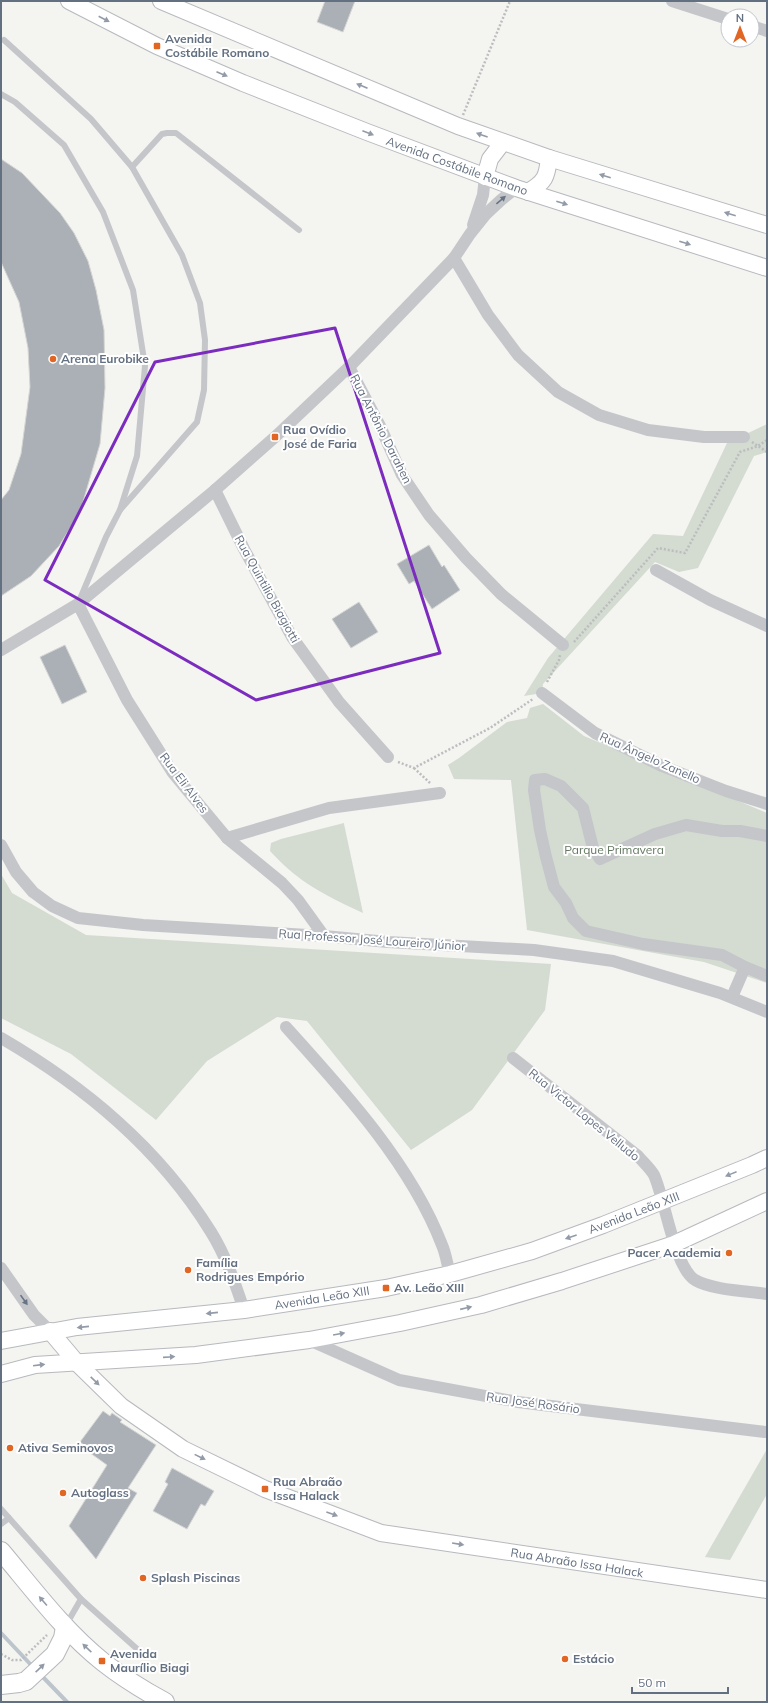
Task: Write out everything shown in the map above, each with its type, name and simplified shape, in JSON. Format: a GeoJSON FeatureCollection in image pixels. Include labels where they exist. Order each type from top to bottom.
{"type":"FeatureCollection","features":[{"type":"Feature","properties":{"kind":"main road","name":"Avenida Costábile Romano"},"geometry":{"type":"LineString","coordinates":[[69,1],[157,46],[243,83],[485,177],[767,268]]}},
{"type":"Feature","properties":{"kind":"main road"},"geometry":{"type":"LineString","coordinates":[[166,2],[458,126],[549,158],[767,225]]}},
{"type":"Feature","properties":{"kind":"main road"},"geometry":{"type":"LineString","coordinates":[[485,177],[490,159],[503,142]]}},
{"type":"Feature","properties":{"kind":"main road"},"geometry":{"type":"LineString","coordinates":[[522,190],[538,187],[546,177],[549,158]]}},
{"type":"Feature","properties":{"kind":"main road","name":"Avenida Leão XIII"},"geometry":{"type":"LineString","coordinates":[[1,1341],[50,1331],[85,1326],[244,1310],[386,1288],[450,1274],[532,1251],[603,1226],[767,1158]]}},
{"type":"Feature","properties":{"kind":"main road"},"geometry":{"type":"LineString","coordinates":[[1,1374],[36,1365],[196,1355],[309,1340],[400,1323],[481,1305],[674,1244],[767,1201]]}},
{"type":"Feature","properties":{"kind":"main road","name":"Rua Abraão Issa Halack"},"geometry":{"type":"LineString","coordinates":[[50,1331],[77,1362],[121,1406],[183,1449],[265,1489],[381,1533],[767,1590]]}},
{"type":"Feature","properties":{"kind":"main road"},"geometry":{"type":"LineString","coordinates":[[1,1551],[64,1632],[133,1684],[165,1702]]}},
{"type":"Feature","properties":{"kind":"main road"},"geometry":{"type":"LineString","coordinates":[[1,1685],[26,1681],[55,1654],[64,1632]]}},
{"type":"Feature","properties":{"kind":"street"},"geometry":{"type":"LineString","coordinates":[[672,1],[720,16]]}},
{"type":"Feature","properties":{"kind":"street"},"geometry":{"type":"LineString","coordinates":[[470,234],[483,195],[485,177]]}},
{"type":"Feature","properties":{"kind":"street"},"geometry":{"type":"LineString","coordinates":[[1,650],[78,604],[215,490],[275,437],[349,367],[454,258],[486,214],[501,200],[522,190]]}},
{"type":"Feature","properties":{"kind":"street"},"geometry":{"type":"LineString","coordinates":[[454,258],[488,315],[518,355],[558,392],[599,415],[648,430],[704,437],[744,437]]}},
{"type":"Feature","properties":{"kind":"street","name":"Rua Antônio Darahen"},"geometry":{"type":"LineString","coordinates":[[349,367],[380,426],[402,474],[429,515],[466,558],[501,594],[563,645]]}},
{"type":"Feature","properties":{"kind":"street","name":"Rua Quintilio Biagiotti"},"geometry":{"type":"LineString","coordinates":[[215,490],[244,549],[292,637],[340,702],[388,757]]}},
{"type":"Feature","properties":{"kind":"street"},"geometry":{"type":"LineString","coordinates":[[656,570],[710,600],[767,626]]}},
{"type":"Feature","properties":{"kind":"street","name":"Rua Eli Alves"},"geometry":{"type":"LineString","coordinates":[[78,604],[127,700],[173,773],[227,838],[282,883],[298,900],[324,936]]}},
{"type":"Feature","properties":{"kind":"street","name":"Rua Ângelo Zanello"},"geometry":{"type":"LineString","coordinates":[[542,693],[595,733],[662,766],[726,791],[767,804]]}},
{"type":"Feature","properties":{"kind":"street"},"geometry":{"type":"LineString","coordinates":[[767,836],[740,831],[722,831],[686,825],[655,834],[600,859],[593,848],[583,808],[561,786],[545,779],[535,780],[534,790],[540,830],[554,887],[566,903],[573,918],[586,931],[642,944],[722,955],[767,976]]}},
{"type":"Feature","properties":{"kind":"street"},"geometry":{"type":"LineString","coordinates":[[227,838],[329,808],[440,793]]}},
{"type":"Feature","properties":{"kind":"street","name":"Rua Professor José Loureiro Júnior"},"geometry":{"type":"LineString","coordinates":[[1,845],[16,872],[34,892],[52,906],[78,918],[143,925],[324,936],[388,942],[534,950],[613,961],[732,997],[767,1012]]}},
{"type":"Feature","properties":{"kind":"street"},"geometry":{"type":"LineString","coordinates":[[732,997],[745,967]]}},
{"type":"Feature","properties":{"kind":"street"},"geometry":{"type":"LineString","coordinates":[[286,1027],[344,1090],[397,1161],[430,1217],[443,1246],[450,1274]]}},
{"type":"Feature","properties":{"kind":"street"},"geometry":{"type":"LineString","coordinates":[[1,1038],[32,1056],[83,1091],[142,1144],[182,1189],[212,1233],[231,1272],[244,1310]]}},
{"type":"Feature","properties":{"kind":"street","name":"Rua Victor Lopes Velludo"},"geometry":{"type":"LineString","coordinates":[[513,1058],[638,1156],[653,1174],[663,1202],[674,1244],[684,1268],[694,1280],[718,1288],[767,1294]]}},
{"type":"Feature","properties":{"kind":"street","name":"Rua Abraão Issa Halack"},"geometry":{"type":"LineString","coordinates":[[1,1268],[34,1315],[50,1331]]}},
{"type":"Feature","properties":{"kind":"street","name":"Rua José Rosário"},"geometry":{"type":"LineString","coordinates":[[309,1340],[399,1380],[518,1402],[765,1432]]}},
{"type":"Feature","properties":{"kind":"lane"},"geometry":{"type":"LineString","coordinates":[[4,40],[91,118],[132,167],[182,255],[200,303],[205,340],[204,390],[197,422],[120,510]]}},
{"type":"Feature","properties":{"kind":"lane"},"geometry":{"type":"LineString","coordinates":[[1,94],[15,102],[64,145],[103,212],[133,290],[145,366],[137,456],[120,510],[106,537],[78,604]]}},
{"type":"Feature","properties":{"kind":"lane"},"geometry":{"type":"LineString","coordinates":[[132,167],[162,134],[167,132],[176,133],[299,230]]}},
{"type":"Feature","properties":{"kind":"lane"},"geometry":{"type":"LineString","coordinates":[[1,1509],[81,1599],[145,1656]]}},
{"type":"Feature","properties":{"kind":"lane"},"geometry":{"type":"LineString","coordinates":[[1,1524],[9,1518]]}},
{"type":"Feature","properties":{"kind":"lane"},"geometry":{"type":"LineString","coordinates":[[64,1632],[81,1599]]}},
{"type":"Feature","properties":{"kind":"path"},"geometry":{"type":"LineString","coordinates":[[458,126],[510,1]]}},
{"type":"Feature","properties":{"kind":"path"},"geometry":{"type":"LineString","coordinates":[[744,437],[767,452]]}},
{"type":"Feature","properties":{"kind":"path"},"geometry":{"type":"LineString","coordinates":[[414,768],[490,728],[542,693],[559,660],[563,645],[575,642],[658,548],[685,553],[740,452],[758,446],[767,440]]}},
{"type":"Feature","properties":{"kind":"path"},"geometry":{"type":"LineString","coordinates":[[388,757],[414,768],[440,793]]}},
{"type":"Feature","properties":{"kind":"path"},"geometry":{"type":"LineString","coordinates":[[1,1654],[12,1660],[21,1660],[49,1634],[53,1632],[64,1632]]}},
{"type":"Feature","properties":{"kind":"highlighted area"},"geometry":{"type":"Polygon","coordinates":[[[335,328],[440,653],[256,700],[45,580],[155,362],[335,328]]]}},
{"type":"Feature","properties":{"kind":"green space"},"geometry":{"type":"Polygon","coordinates":[[[767,424],[767,452],[754,456],[698,568],[679,572],[655,562],[543,684],[542,693],[524,696],[548,658],[653,534],[683,536],[727,443],[767,424]]]}},
{"type":"Feature","properties":{"kind":"green space","name":"Parque Primavera"},"geometry":{"type":"Polygon","coordinates":[[[543,704],[584,736],[767,813],[767,983],[704,962],[527,930],[511,780],[454,779],[448,765],[507,722],[527,718],[530,708],[543,704]]]}},
{"type":"Feature","properties":{"kind":"green space"},"geometry":{"type":"Polygon","coordinates":[[[344,823],[363,913],[309,885],[284,865],[270,851],[271,843],[281,839],[344,823]]]}},
{"type":"Feature","properties":{"kind":"green space"},"geometry":{"type":"Polygon","coordinates":[[[1,874],[12,893],[86,935],[551,964],[545,1010],[472,1110],[411,1150],[307,1021],[277,1017],[207,1061],[156,1120],[71,1054],[1,1018],[1,874]]]}},
{"type":"Feature","properties":{"kind":"green space"},"geometry":{"type":"Polygon","coordinates":[[[767,1449],[767,1494],[730,1560],[705,1557],[767,1449]]]}},
{"type":"Feature","properties":{"kind":"building"},"geometry":{"type":"Polygon","coordinates":[[[325,1],[355,1],[343,32],[317,22],[325,1]]]}},
{"type":"Feature","properties":{"kind":"building","name":"Arena Eurobike"},"geometry":{"type":"Polygon","coordinates":[[[1,159],[22,173],[60,213],[74,233],[88,261],[96,290],[104,330],[105,388],[100,444],[80,512],[59,546],[31,576],[1,596],[1,500],[9,490],[21,454],[30,387],[28,348],[19,302],[1,262],[1,159]]]}},
{"type":"Feature","properties":{"kind":"building"},"geometry":{"type":"Polygon","coordinates":[[[429,545],[442,567],[444,565],[460,590],[432,609],[414,581],[409,584],[397,564],[429,545]]]}},
{"type":"Feature","properties":{"kind":"building"},"geometry":{"type":"Polygon","coordinates":[[[359,602],[378,632],[351,648],[332,619],[359,602]]]}},
{"type":"Feature","properties":{"kind":"building"},"geometry":{"type":"Polygon","coordinates":[[[65,645],[87,692],[62,704],[40,657],[65,645]]]}},
{"type":"Feature","properties":{"kind":"building"},"geometry":{"type":"Polygon","coordinates":[[[103,1411],[110,1416],[112,1413],[122,1420],[120,1422],[156,1445],[128,1488],[137,1493],[96,1559],[69,1526],[107,1465],[86,1450],[88,1448],[80,1442],[103,1411]]]}},
{"type":"Feature","properties":{"kind":"building"},"geometry":{"type":"Polygon","coordinates":[[[172,1468],[214,1491],[205,1506],[201,1504],[187,1529],[153,1511],[168,1484],[165,1482],[172,1468]]]}},
{"type":"Feature","properties":{"kind":"waterway"},"geometry":{"type":"LineString","coordinates":[[1,1633],[33,1667]]}},
{"type":"Feature","properties":{"kind":"waterway"},"geometry":{"type":"LineString","coordinates":[[39,1673],[67,1702]]}},
{"type":"Feature","properties":{"kind":"place","name":"Avenida Costábile Romano"},"geometry":{"type":"Point","coordinates":[157,46]}},
{"type":"Feature","properties":{"kind":"place","name":"Arena Eurobike"},"geometry":{"type":"Point","coordinates":[53,359]}},
{"type":"Feature","properties":{"kind":"place","name":"Rua Ovídio José de Faria"},"geometry":{"type":"Point","coordinates":[275,437]}},
{"type":"Feature","properties":{"kind":"place","name":"Pacer Academia"},"geometry":{"type":"Point","coordinates":[729,1253]}},
{"type":"Feature","properties":{"kind":"place","name":"Família Rodrigues Empório"},"geometry":{"type":"Point","coordinates":[188,1270]}},
{"type":"Feature","properties":{"kind":"place","name":"Av. Leão XIII"},"geometry":{"type":"Point","coordinates":[386,1288]}},
{"type":"Feature","properties":{"kind":"place","name":"Ativa Seminovos"},"geometry":{"type":"Point","coordinates":[10,1448]}},
{"type":"Feature","properties":{"kind":"place","name":"Rua Abraão Issa Halack"},"geometry":{"type":"Point","coordinates":[265,1489]}},
{"type":"Feature","properties":{"kind":"place","name":"Autoglass"},"geometry":{"type":"Point","coordinates":[63,1493]}},
{"type":"Feature","properties":{"kind":"place","name":"Splash Piscinas"},"geometry":{"type":"Point","coordinates":[143,1578]}},
{"type":"Feature","properties":{"kind":"place","name":"Estácio"},"geometry":{"type":"Point","coordinates":[565,1659]}},
{"type":"Feature","properties":{"kind":"place","name":"Avenida Maurílio Biagi"},"geometry":{"type":"Point","coordinates":[102,1661]}}]}
